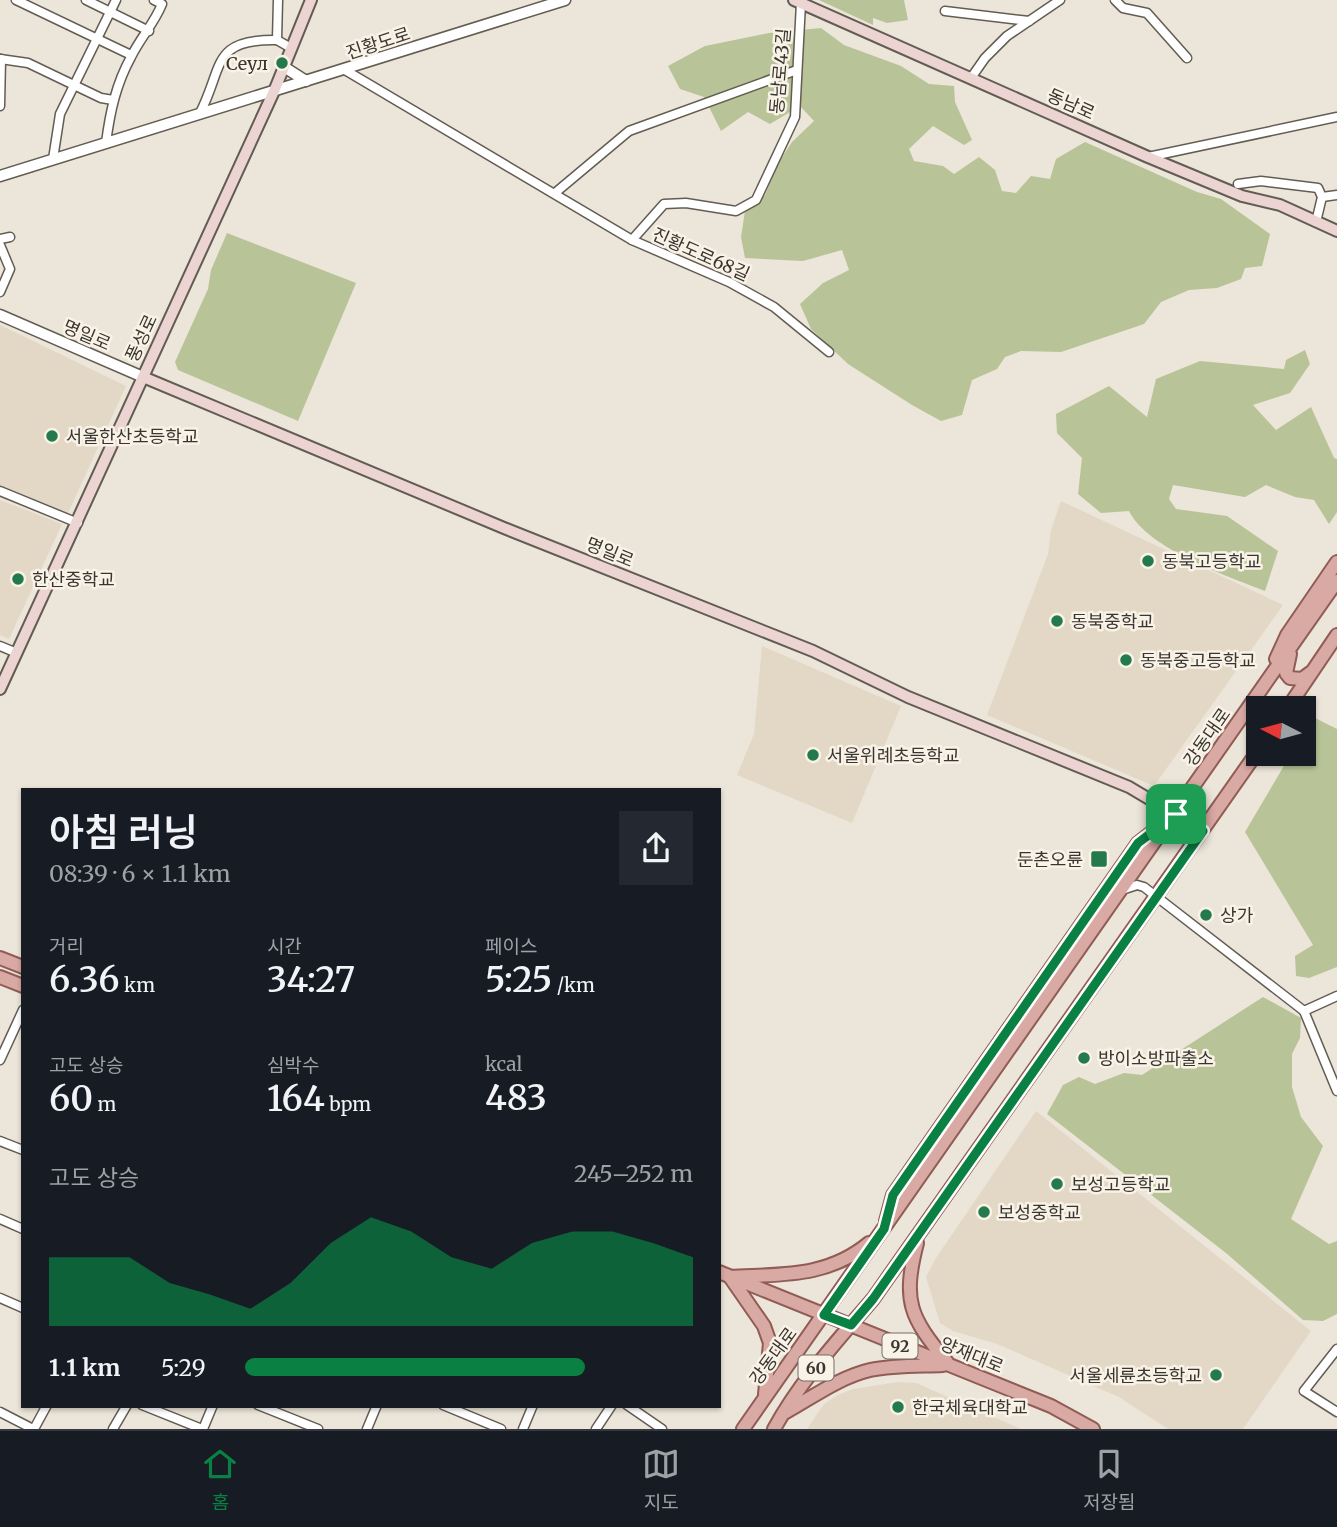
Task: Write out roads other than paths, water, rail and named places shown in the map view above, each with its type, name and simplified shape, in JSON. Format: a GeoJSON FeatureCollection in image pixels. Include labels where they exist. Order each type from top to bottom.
{"type":"FeatureCollection","features":[{"type":"Feature","properties":{"kind":"main road","name":"풍성로"},"geometry":{"type":"LineString","coordinates":[[0,689],[275,89],[311,0]]}},
{"type":"Feature","properties":{"kind":"main road","name":"동남로"},"geometry":{"type":"LineString","coordinates":[[797,1],[1148,157],[1242,196],[1280,205],[1337,231]]}},
{"type":"Feature","properties":{"kind":"main road","name":"명일로"},"geometry":{"type":"LineString","coordinates":[[143,377],[504,528],[813,651],[918,702],[1129,787],[1203,831]]}},
{"type":"Feature","properties":{"kind":"main road"},"geometry":{"type":"LineString","coordinates":[[1262,688],[1287,635],[1337,562]]}},
{"type":"Feature","properties":{"kind":"main road","name":"강동대로"},"geometry":{"type":"LineString","coordinates":[[743,1429],[1337,581]]}},
{"type":"Feature","properties":{"kind":"main road"},"geometry":{"type":"LineString","coordinates":[[1296,696],[1337,635]]}},
{"type":"Feature","properties":{"kind":"main road"},"geometry":{"type":"LineString","coordinates":[[1293,643],[1286,673],[1296,680],[1312,672]]}},
{"type":"Feature","properties":{"kind":"main road","name":"60"},"geometry":{"type":"LineString","coordinates":[[774,1429],[828,1351],[873,1299],[1248,766]]}},
{"type":"Feature","properties":{"kind":"main road"},"geometry":{"type":"LineString","coordinates":[[725,1274],[792,1274],[817,1270],[847,1260],[884,1229],[893,1195],[1138,843],[1176,814]]}},
{"type":"Feature","properties":{"kind":"main road"},"geometry":{"type":"LineString","coordinates":[[0,958],[21,966]]}},
{"type":"Feature","properties":{"kind":"main road"},"geometry":{"type":"LineString","coordinates":[[0,977],[21,985]]}},
{"type":"Feature","properties":{"kind":"main road"},"geometry":{"type":"LineString","coordinates":[[918,1235],[909,1274],[908,1294],[922,1332],[950,1365]]}},
{"type":"Feature","properties":{"kind":"main road"},"geometry":{"type":"LineString","coordinates":[[725,1274],[764,1326],[770,1343],[764,1398]]}},
{"type":"Feature","properties":{"kind":"main road","name":"양재대로"},"geometry":{"type":"LineString","coordinates":[[725,1274],[1051,1406],[1093,1429]]}},
{"type":"Feature","properties":{"kind":"main road"},"geometry":{"type":"LineString","coordinates":[[783,1414],[843,1379],[869,1370],[950,1365]]}},
{"type":"Feature","properties":{"kind":"street"},"geometry":{"type":"LineString","coordinates":[[16,0],[131,55]]}},
{"type":"Feature","properties":{"kind":"street"},"geometry":{"type":"LineString","coordinates":[[86,0],[149,31]]}},
{"type":"Feature","properties":{"kind":"street"},"geometry":{"type":"LineString","coordinates":[[53,159],[60,114],[116,0]]}},
{"type":"Feature","properties":{"kind":"street"},"geometry":{"type":"LineString","coordinates":[[277,40],[278,0]]}},
{"type":"Feature","properties":{"kind":"street","name":"진황도로"},"geometry":{"type":"LineString","coordinates":[[0,176],[565,0]]}},
{"type":"Feature","properties":{"kind":"street"},"geometry":{"type":"LineString","coordinates":[[971,78],[985,58],[1007,36],[1060,0]]}},
{"type":"Feature","properties":{"kind":"street"},"geometry":{"type":"LineString","coordinates":[[1115,0],[1123,8],[1147,13],[1187,58]]}},
{"type":"Feature","properties":{"kind":"street","name":"동남로43길"},"geometry":{"type":"LineString","coordinates":[[632,240],[664,204],[686,203],[736,211],[756,200],[795,117],[797,1]]}},
{"type":"Feature","properties":{"kind":"street"},"geometry":{"type":"LineString","coordinates":[[106,143],[113,100],[131,55],[149,31],[158,2]]}},
{"type":"Feature","properties":{"kind":"street"},"geometry":{"type":"LineString","coordinates":[[945,11],[1029,21]]}},
{"type":"Feature","properties":{"kind":"street"},"geometry":{"type":"LineString","coordinates":[[200,113],[211,90],[217,68],[229,49],[256,41],[277,40],[291,48]]}},
{"type":"Feature","properties":{"kind":"street"},"geometry":{"type":"LineString","coordinates":[[0,106],[1,59],[28,63],[101,98],[113,100]]}},
{"type":"Feature","properties":{"kind":"street"},"geometry":{"type":"LineString","coordinates":[[284,67],[306,81]]}},
{"type":"Feature","properties":{"kind":"street"},"geometry":{"type":"LineString","coordinates":[[555,193],[629,131],[797,69]]}},
{"type":"Feature","properties":{"kind":"street","name":"진황도로68길"},"geometry":{"type":"LineString","coordinates":[[345,70],[632,240],[729,282],[774,307],[829,352]]}},
{"type":"Feature","properties":{"kind":"street"},"geometry":{"type":"LineString","coordinates":[[1148,157],[1337,117]]}},
{"type":"Feature","properties":{"kind":"street"},"geometry":{"type":"LineString","coordinates":[[1238,184],[1261,181],[1318,188],[1322,197],[1316,222]]}},
{"type":"Feature","properties":{"kind":"street"},"geometry":{"type":"LineString","coordinates":[[1322,197],[1337,195]]}},
{"type":"Feature","properties":{"kind":"street"},"geometry":{"type":"LineString","coordinates":[[0,239],[10,237]]}},
{"type":"Feature","properties":{"kind":"street"},"geometry":{"type":"LineString","coordinates":[[0,245],[10,270],[0,292]]}},
{"type":"Feature","properties":{"kind":"street","name":"명일로"},"geometry":{"type":"LineString","coordinates":[[0,315],[143,377]]}},
{"type":"Feature","properties":{"kind":"street"},"geometry":{"type":"LineString","coordinates":[[0,491],[78,523]]}},
{"type":"Feature","properties":{"kind":"street"},"geometry":{"type":"LineString","coordinates":[[0,646],[17,653]]}},
{"type":"Feature","properties":{"kind":"street"},"geometry":{"type":"LineString","coordinates":[[1122,890],[1137,885],[1144,887],[1304,1011],[1337,1091]]}},
{"type":"Feature","properties":{"kind":"street"},"geometry":{"type":"LineString","coordinates":[[1304,1011],[1337,996]]}},
{"type":"Feature","properties":{"kind":"street"},"geometry":{"type":"LineString","coordinates":[[0,1060],[21,1014]]}},
{"type":"Feature","properties":{"kind":"street"},"geometry":{"type":"LineString","coordinates":[[0,1141],[21,1149]]}},
{"type":"Feature","properties":{"kind":"street"},"geometry":{"type":"LineString","coordinates":[[0,1220],[21,1228]]}},
{"type":"Feature","properties":{"kind":"street"},"geometry":{"type":"LineString","coordinates":[[0,1298],[21,1307]]}},
{"type":"Feature","properties":{"kind":"street"},"geometry":{"type":"LineString","coordinates":[[1337,1349],[1304,1391],[1337,1412]]}},
{"type":"Feature","properties":{"kind":"street"},"geometry":{"type":"LineString","coordinates":[[0,1412],[33,1429],[45,1408]]}},
{"type":"Feature","properties":{"kind":"street"},"geometry":{"type":"LineString","coordinates":[[114,1429],[125,1408]]}},
{"type":"Feature","properties":{"kind":"street"},"geometry":{"type":"LineString","coordinates":[[150,1408],[202,1429],[212,1408]]}},
{"type":"Feature","properties":{"kind":"street"},"geometry":{"type":"LineString","coordinates":[[265,1408],[317,1429]]}},
{"type":"Feature","properties":{"kind":"street"},"geometry":{"type":"LineString","coordinates":[[367,1429],[376,1408]]}},
{"type":"Feature","properties":{"kind":"street"},"geometry":{"type":"LineString","coordinates":[[450,1408],[501,1429]]}},
{"type":"Feature","properties":{"kind":"street"},"geometry":{"type":"LineString","coordinates":[[523,1429],[532,1408]]}},
{"type":"Feature","properties":{"kind":"street"},"geometry":{"type":"LineString","coordinates":[[596,1429],[610,1408]]}},
{"type":"Feature","properties":{"kind":"street"},"geometry":{"type":"LineString","coordinates":[[631,1408],[662,1429]]}},
{"type":"Feature","properties":{"kind":"street"},"geometry":{"type":"LineString","coordinates":[[288,1429],[292,1419]]}},
{"type":"Feature","properties":{"kind":"place","name":"Сеул"},"geometry":{"type":"Point","coordinates":[282,63]}},
{"type":"Feature","properties":{"kind":"place","name":"서울한산초등학교"},"geometry":{"type":"Point","coordinates":[52,436]}},
{"type":"Feature","properties":{"kind":"place","name":"동북고등학교"},"geometry":{"type":"Point","coordinates":[1148,561]}},
{"type":"Feature","properties":{"kind":"place","name":"한산중학교"},"geometry":{"type":"Point","coordinates":[18,579]}},
{"type":"Feature","properties":{"kind":"place","name":"동북중학교"},"geometry":{"type":"Point","coordinates":[1057,621]}},
{"type":"Feature","properties":{"kind":"place","name":"동북중고등학교"},"geometry":{"type":"Point","coordinates":[1126,660]}},
{"type":"Feature","properties":{"kind":"place","name":"서울위례초등학교"},"geometry":{"type":"Point","coordinates":[813,755]}},
{"type":"Feature","properties":{"kind":"place","name":"둔촌오륜"},"geometry":{"type":"Point","coordinates":[1099,859]}},
{"type":"Feature","properties":{"kind":"place","name":"상가"},"geometry":{"type":"Point","coordinates":[1206,915]}},
{"type":"Feature","properties":{"kind":"place","name":"방이소방파출소"},"geometry":{"type":"Point","coordinates":[1084,1058]}},
{"type":"Feature","properties":{"kind":"place","name":"보성고등학교"},"geometry":{"type":"Point","coordinates":[1057,1184]}},
{"type":"Feature","properties":{"kind":"place","name":"보성중학교"},"geometry":{"type":"Point","coordinates":[984,1212]}},
{"type":"Feature","properties":{"kind":"place","name":"서울세륜초등학교"},"geometry":{"type":"Point","coordinates":[1216,1375]}},
{"type":"Feature","properties":{"kind":"place","name":"한국체육대학교"},"geometry":{"type":"Point","coordinates":[898,1407]}}]}
